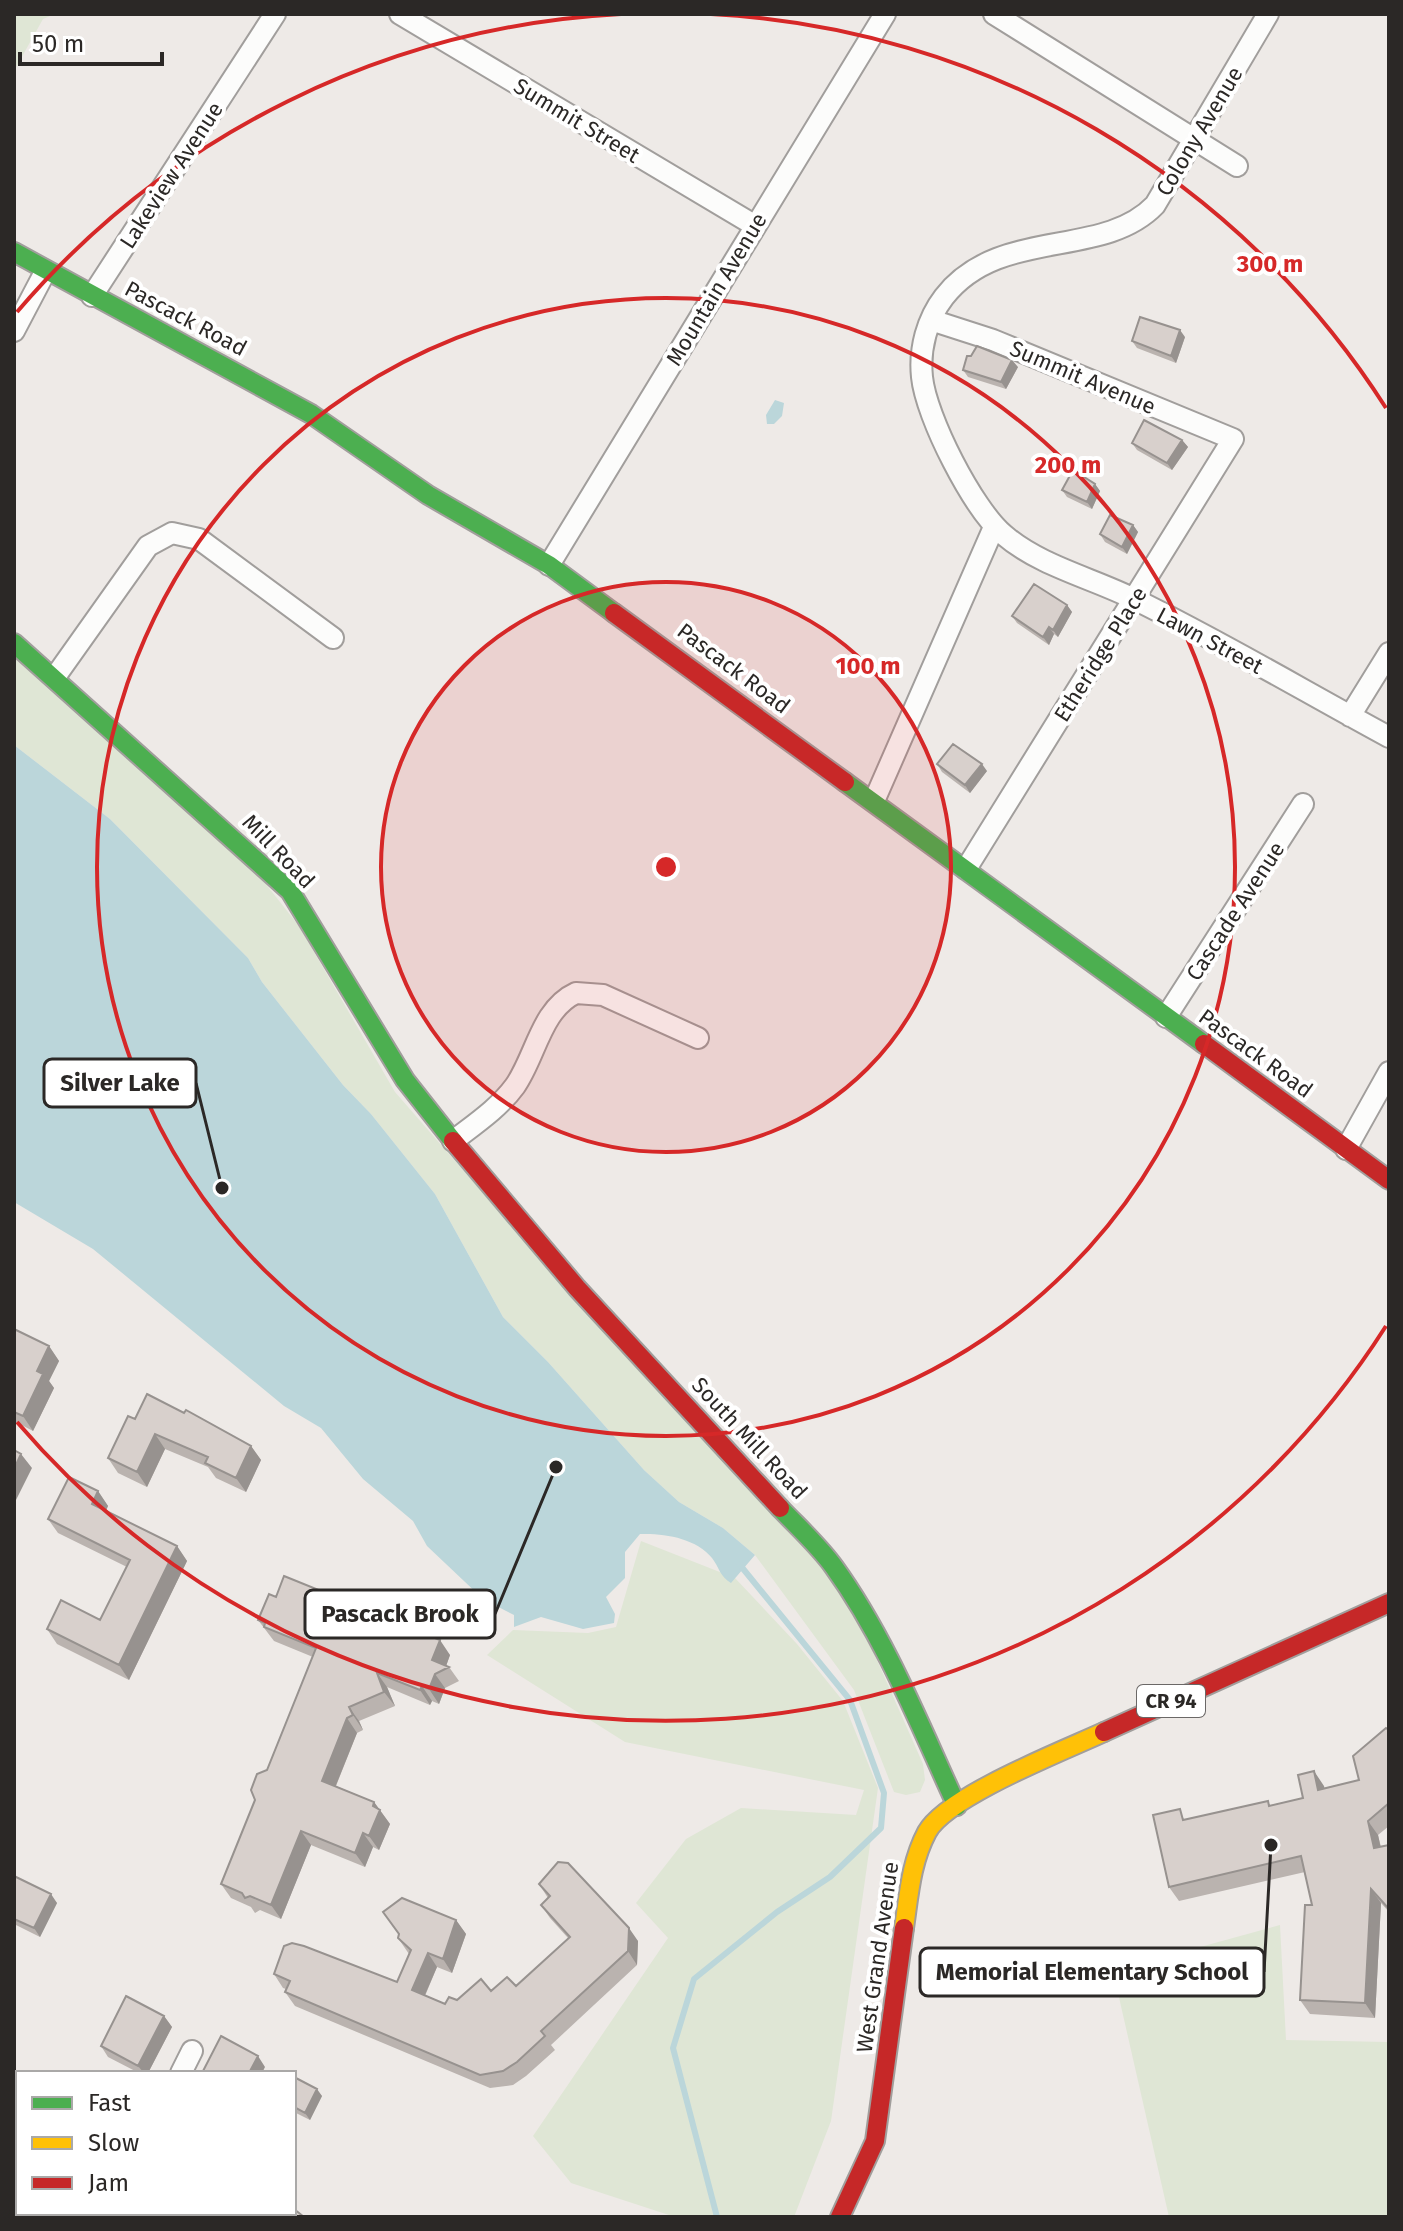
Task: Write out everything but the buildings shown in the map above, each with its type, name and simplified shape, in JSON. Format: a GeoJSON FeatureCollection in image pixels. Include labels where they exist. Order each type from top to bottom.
{"type":"FeatureCollection","features":[{"type":"Feature","properties":{"kind":"street","name":"Lakeview Avenue"},"geometry":{"type":"LineString","coordinates":[[92,296],[275,14]]}},
{"type":"Feature","properties":{"kind":"street","name":"Summit Street"},"geometry":{"type":"LineString","coordinates":[[400,14],[754,225]]}},
{"type":"Feature","properties":{"kind":"street","name":"Mountain Avenue"},"geometry":{"type":"LineString","coordinates":[[549,565],[885,14]]}},
{"type":"Feature","properties":{"kind":"street"},"geometry":{"type":"LineString","coordinates":[[994,14],[1237,166]]}},
{"type":"Feature","properties":{"kind":"street","name":"Colony Avenue"},"geometry":{"type":"LineString","coordinates":[[964,481],[927,401],[922,377],[922,353],[931,320],[943,298],[976,268],[1046,244],[1111,232],[1131,224],[1155,205],[1268,14]]}},
{"type":"Feature","properties":{"kind":"street","name":"Pascack Road"},"geometry":{"type":"LineString","coordinates":[[14,252],[45,272],[311,414],[428,495],[549,565],[1389,1180]]}},
{"type":"Feature","properties":{"kind":"street"},"geometry":{"type":"LineString","coordinates":[[14,331],[45,272]]}},
{"type":"Feature","properties":{"kind":"street","name":"Summit Avenue"},"geometry":{"type":"LineString","coordinates":[[931,320],[993,340],[1233,439]]}},
{"type":"Feature","properties":{"kind":"street","name":"Etheridge Place"},"geometry":{"type":"LineString","coordinates":[[966,869],[1233,439]]}},
{"type":"Feature","properties":{"kind":"street","name":"Lawn Street"},"geometry":{"type":"LineString","coordinates":[[964,481],[972,499],[994,527],[1031,553],[1134,599],[1389,737]]}},
{"type":"Feature","properties":{"kind":"street"},"geometry":{"type":"LineString","coordinates":[[874,801],[994,527]]}},
{"type":"Feature","properties":{"kind":"street"},"geometry":{"type":"LineString","coordinates":[[55,677],[148,546],[172,533],[199,539],[333,638]]}},
{"type":"Feature","properties":{"kind":"street","name":"Mill Road"},"geometry":{"type":"LineString","coordinates":[[14,643],[248,850],[290,891],[405,1080],[453,1141]]}},
{"type":"Feature","properties":{"kind":"street"},"geometry":{"type":"LineString","coordinates":[[1350,716],[1389,653]]}},
{"type":"Feature","properties":{"kind":"street","name":"Cascade Avenue"},"geometry":{"type":"LineString","coordinates":[[1166,1017],[1303,804]]}},
{"type":"Feature","properties":{"kind":"street"},"geometry":{"type":"LineString","coordinates":[[453,1141],[494,1109],[512,1089],[553,1009],[576,993],[603,995],[698,1038]]}},
{"type":"Feature","properties":{"kind":"street"},"geometry":{"type":"LineString","coordinates":[[1346,1149],[1389,1072]]}},
{"type":"Feature","properties":{"kind":"street","name":"South Mill Road"},"geometry":{"type":"LineString","coordinates":[[453,1141],[577,1288],[833,1565],[856,1599],[904,1692],[957,1806]]}},
{"type":"Feature","properties":{"kind":"street","name":"West Grand Avenue"},"geometry":{"type":"LineString","coordinates":[[840,2217],[875,2141],[913,1864],[929,1828],[993,1782],[1389,1603]]}},
{"type":"Feature","properties":{"kind":"street"},"geometry":{"type":"LineString","coordinates":[[182,2071],[192,2051]]}},
{"type":"Feature","properties":{"kind":"green space"},"geometry":{"type":"Polygon","coordinates":[[[14,14],[55,14],[43,19],[14,71],[14,14]]]}},
{"type":"Feature","properties":{"kind":"green space"},"geometry":{"type":"Polygon","coordinates":[[[14,655],[261,878],[299,926],[395,1092],[613,1342],[815,1555],[861,1624],[923,1764],[925,1780],[920,1792],[906,1795],[894,1792],[854,1690],[755,1555],[723,1528],[679,1502],[644,1470],[548,1362],[503,1317],[435,1194],[371,1114],[343,1085],[262,982],[248,958],[110,819],[14,745],[14,655]]]}},
{"type":"Feature","properties":{"kind":"green space"},"geometry":{"type":"Polygon","coordinates":[[[641,1541],[735,1578],[797,1644],[843,1701],[878,1788],[831,2121],[794,2217],[675,2217],[571,2183],[533,2136],[668,1938],[636,1903],[686,1839],[741,1808],[856,1815],[864,1790],[625,1742],[487,1655],[513,1630],[588,1633],[616,1627],[641,1541]]]}},
{"type":"Feature","properties":{"kind":"green space"},"geometry":{"type":"Polygon","coordinates":[[[1280,1925],[1286,2040],[1388,2042],[1389,2036],[1389,2217],[1169,2217],[1113,1971],[1280,1925]]]}},
{"type":"Feature","properties":{"kind":"water"},"geometry":{"type":"Polygon","coordinates":[[[775,400],[784,403],[782,416],[774,424],[767,424],[766,415],[775,400]]]}},
{"type":"Feature","properties":{"kind":"water"},"geometry":{"type":"Polygon","coordinates":[[[14,745],[110,819],[248,958],[262,982],[343,1085],[371,1114],[435,1194],[503,1317],[548,1362],[644,1470],[679,1502],[723,1528],[755,1555],[731,1583],[705,1551],[689,1541],[640,1534],[625,1552],[625,1578],[606,1597],[615,1614],[614,1623],[583,1629],[541,1617],[514,1627],[514,1615],[483,1599],[427,1546],[413,1521],[363,1479],[321,1428],[284,1406],[93,1249],[14,1202],[14,745]]]}},
{"type":"Feature","properties":{"kind":"waterway"},"geometry":{"type":"LineString","coordinates":[[717,2217],[673,2048],[694,1979],[777,1912],[830,1877],[881,1828],[884,1793],[850,1700],[740,1565]]}},
{"type":"Feature","properties":{"kind":"traffic: fast"},"geometry":{"type":"LineString","coordinates":[[14,252],[311,414],[428,495],[549,565],[614,613]]}},
{"type":"Feature","properties":{"kind":"traffic: fast"},"geometry":{"type":"LineString","coordinates":[[14,643],[290,891],[405,1080],[453,1141]]}},
{"type":"Feature","properties":{"kind":"traffic: fast"},"geometry":{"type":"LineString","coordinates":[[845,782],[1204,1044]]}},
{"type":"Feature","properties":{"kind":"traffic: fast"},"geometry":{"type":"LineString","coordinates":[[780,1508],[828,1559],[870,1623],[957,1806]]}},
{"type":"Feature","properties":{"kind":"traffic: slow"},"geometry":{"type":"LineString","coordinates":[[904,1928],[917,1855],[927,1832],[939,1818],[1008,1775],[1104,1732]]}},
{"type":"Feature","properties":{"kind":"traffic: jam"},"geometry":{"type":"LineString","coordinates":[[614,613],[845,782]]}},
{"type":"Feature","properties":{"kind":"traffic: jam"},"geometry":{"type":"LineString","coordinates":[[1204,1044],[1389,1180]]}},
{"type":"Feature","properties":{"kind":"traffic: jam"},"geometry":{"type":"LineString","coordinates":[[453,1141],[577,1288],[780,1508]]}},
{"type":"Feature","properties":{"kind":"traffic: jam"},"geometry":{"type":"LineString","coordinates":[[1104,1732],[1389,1603]]}},
{"type":"Feature","properties":{"kind":"traffic: jam"},"geometry":{"type":"LineString","coordinates":[[840,2217],[875,2141],[904,1928]]}},
{"type":"Feature","properties":{"kind":"place","name":"Silver Lake"},"geometry":{"type":"Point","coordinates":[222,1188]}},
{"type":"Feature","properties":{"kind":"place","name":"Pascack Brook"},"geometry":{"type":"Point","coordinates":[556,1467]}},
{"type":"Feature","properties":{"kind":"place","name":"Memorial Elementary School"},"geometry":{"type":"Point","coordinates":[1271,1845]}}]}
